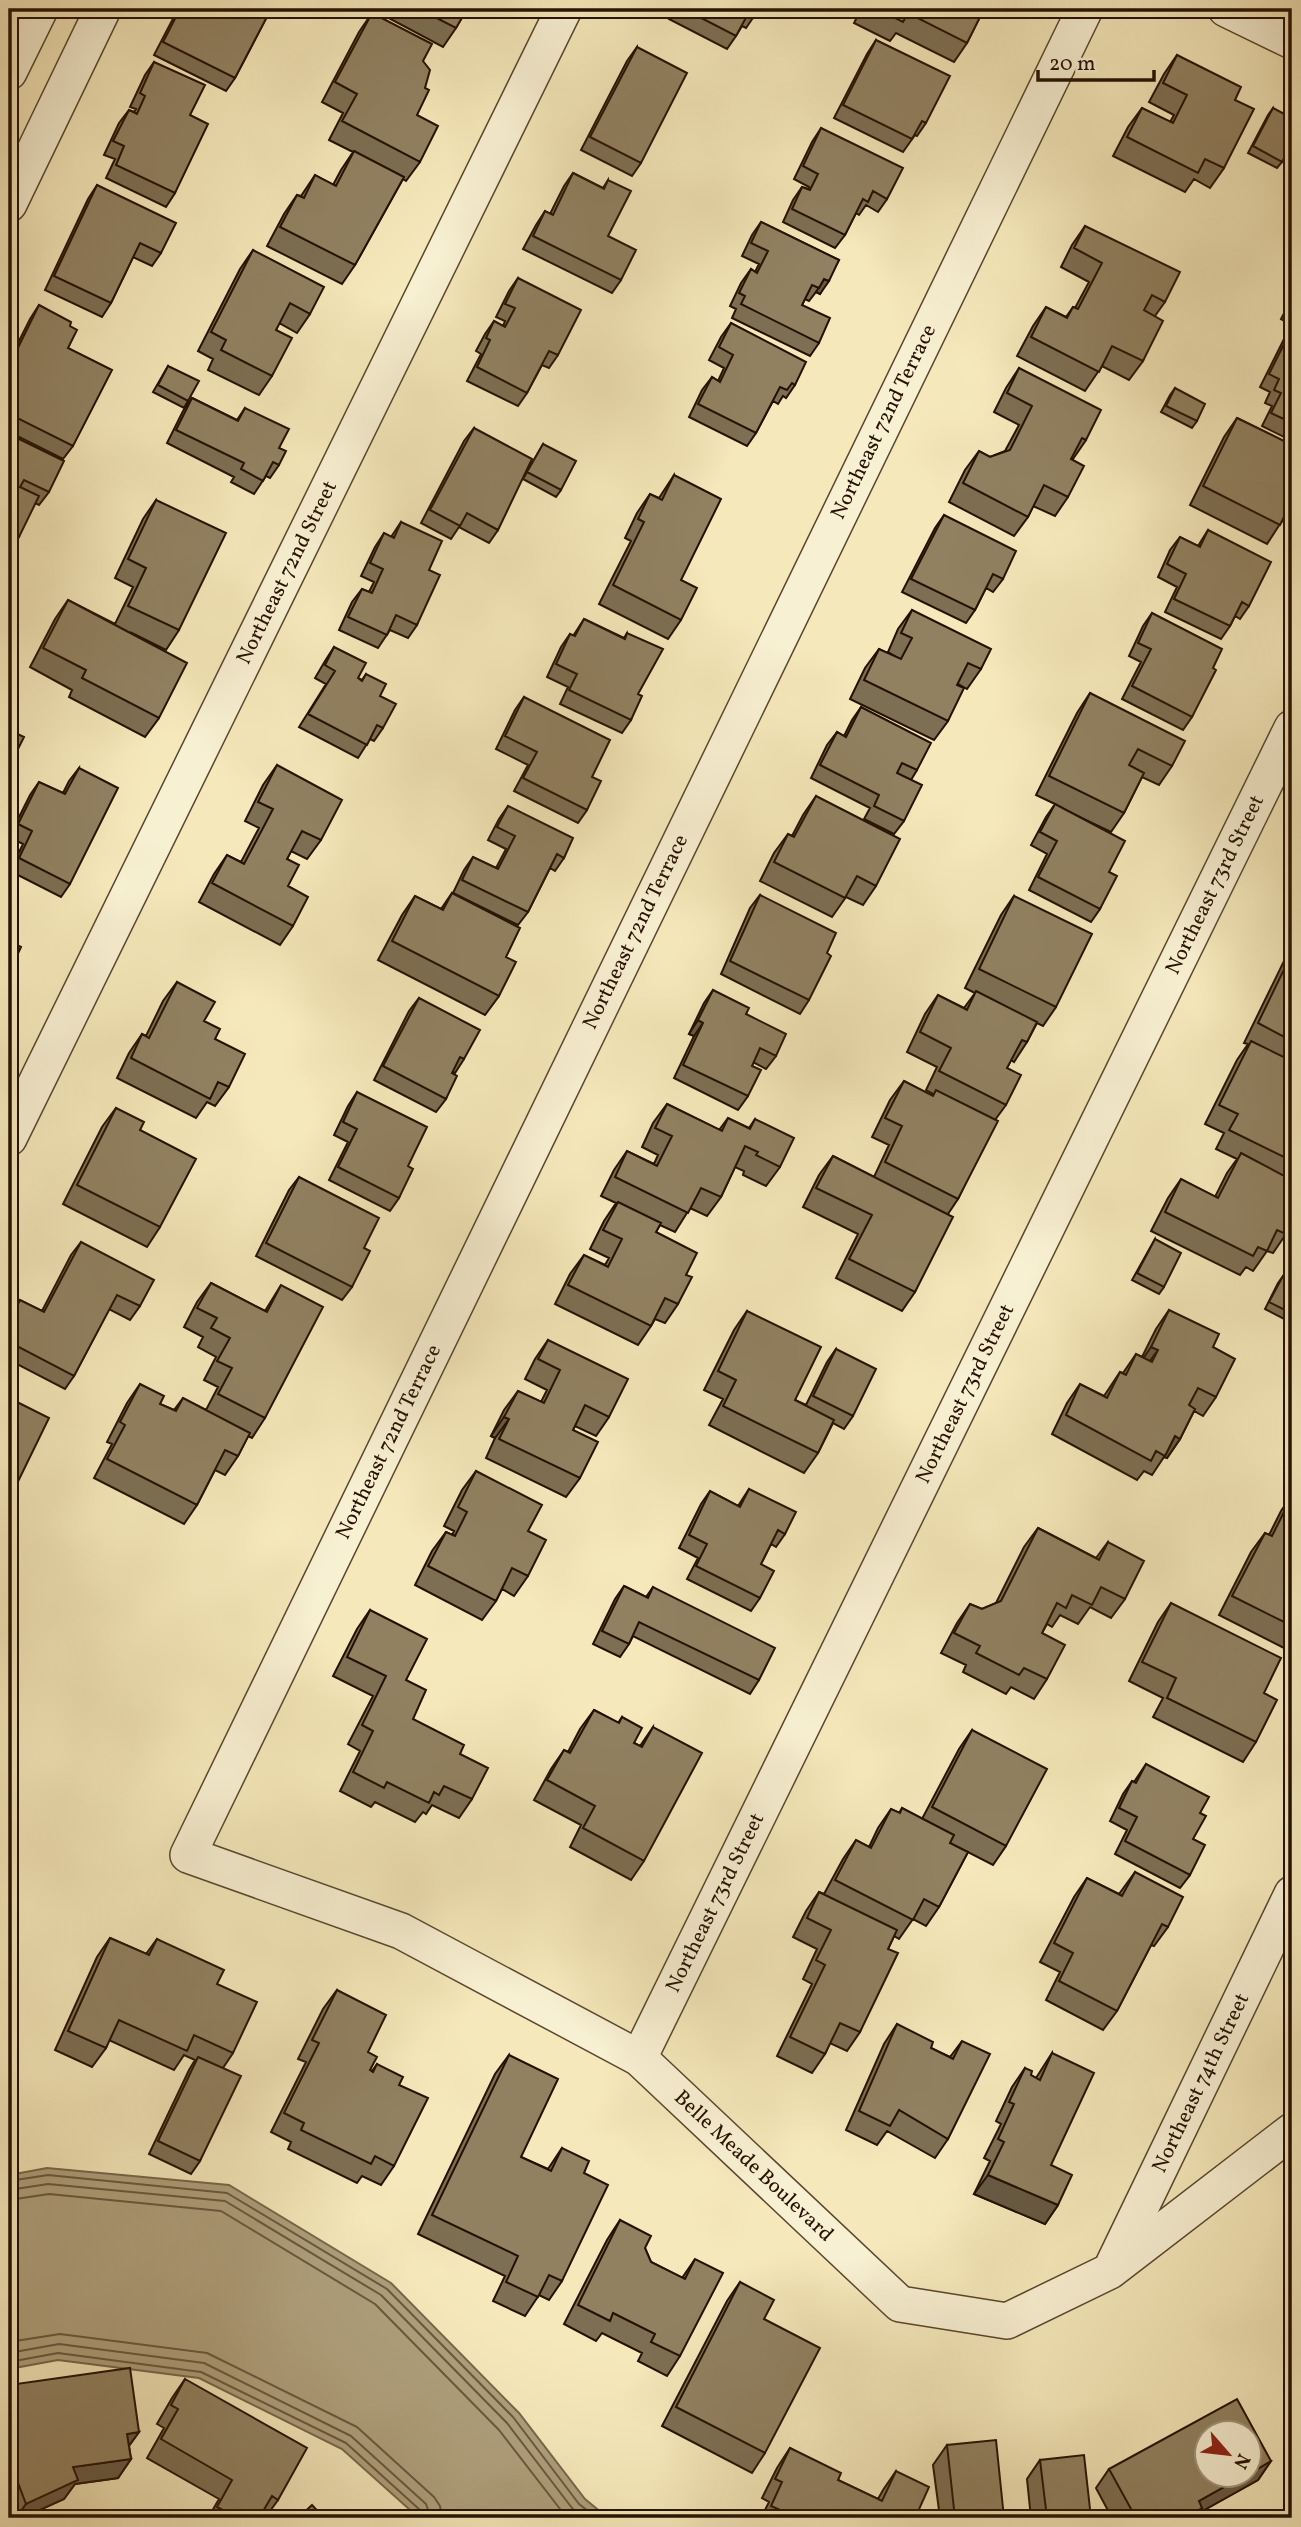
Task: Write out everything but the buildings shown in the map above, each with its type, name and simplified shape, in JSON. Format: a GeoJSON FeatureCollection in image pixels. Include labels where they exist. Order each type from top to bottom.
{"type":"FeatureCollection","features":[{"type":"Feature","properties":{"kind":"street"},"geometry":{"type":"LineString","coordinates":[[9,72],[40,9]]}},
{"type":"Feature","properties":{"kind":"street"},"geometry":{"type":"LineString","coordinates":[[9,204],[103,9]]}},
{"type":"Feature","properties":{"kind":"street","name":"Northeast 72nd Street"},"geometry":{"type":"LineString","coordinates":[[9,1138],[564,9]]}},
{"type":"Feature","properties":{"kind":"street","name":"Northeast 72nd Terrace"},"geometry":{"type":"LineString","coordinates":[[188,1855],[1085,9]]}},
{"type":"Feature","properties":{"kind":"street"},"geometry":{"type":"LineString","coordinates":[[1226,9],[1292,41]]}},
{"type":"Feature","properties":{"kind":"street","name":"Northeast 73rd Street"},"geometry":{"type":"LineString","coordinates":[[639,2059],[1292,728]]}},
{"type":"Feature","properties":{"kind":"street","name":"Belle Meade Boulevard"},"geometry":{"type":"LineString","coordinates":[[188,1855],[401,1931],[639,2059],[900,2304],[1007,2321],[1110,2271],[1292,2131]]}},
{"type":"Feature","properties":{"kind":"street","name":"Northeast 74th Street"},"geometry":{"type":"LineString","coordinates":[[1110,2271],[1292,1895]]}},
{"type":"Feature","properties":{"kind":"water"},"geometry":{"type":"Polygon","coordinates":[[[47,2168],[229,2185],[391,2283],[519,2413],[585,2499],[608,2518],[419,2518],[342,2449],[199,2378],[58,2360],[9,2369],[9,2175],[47,2168]]]}}]}
